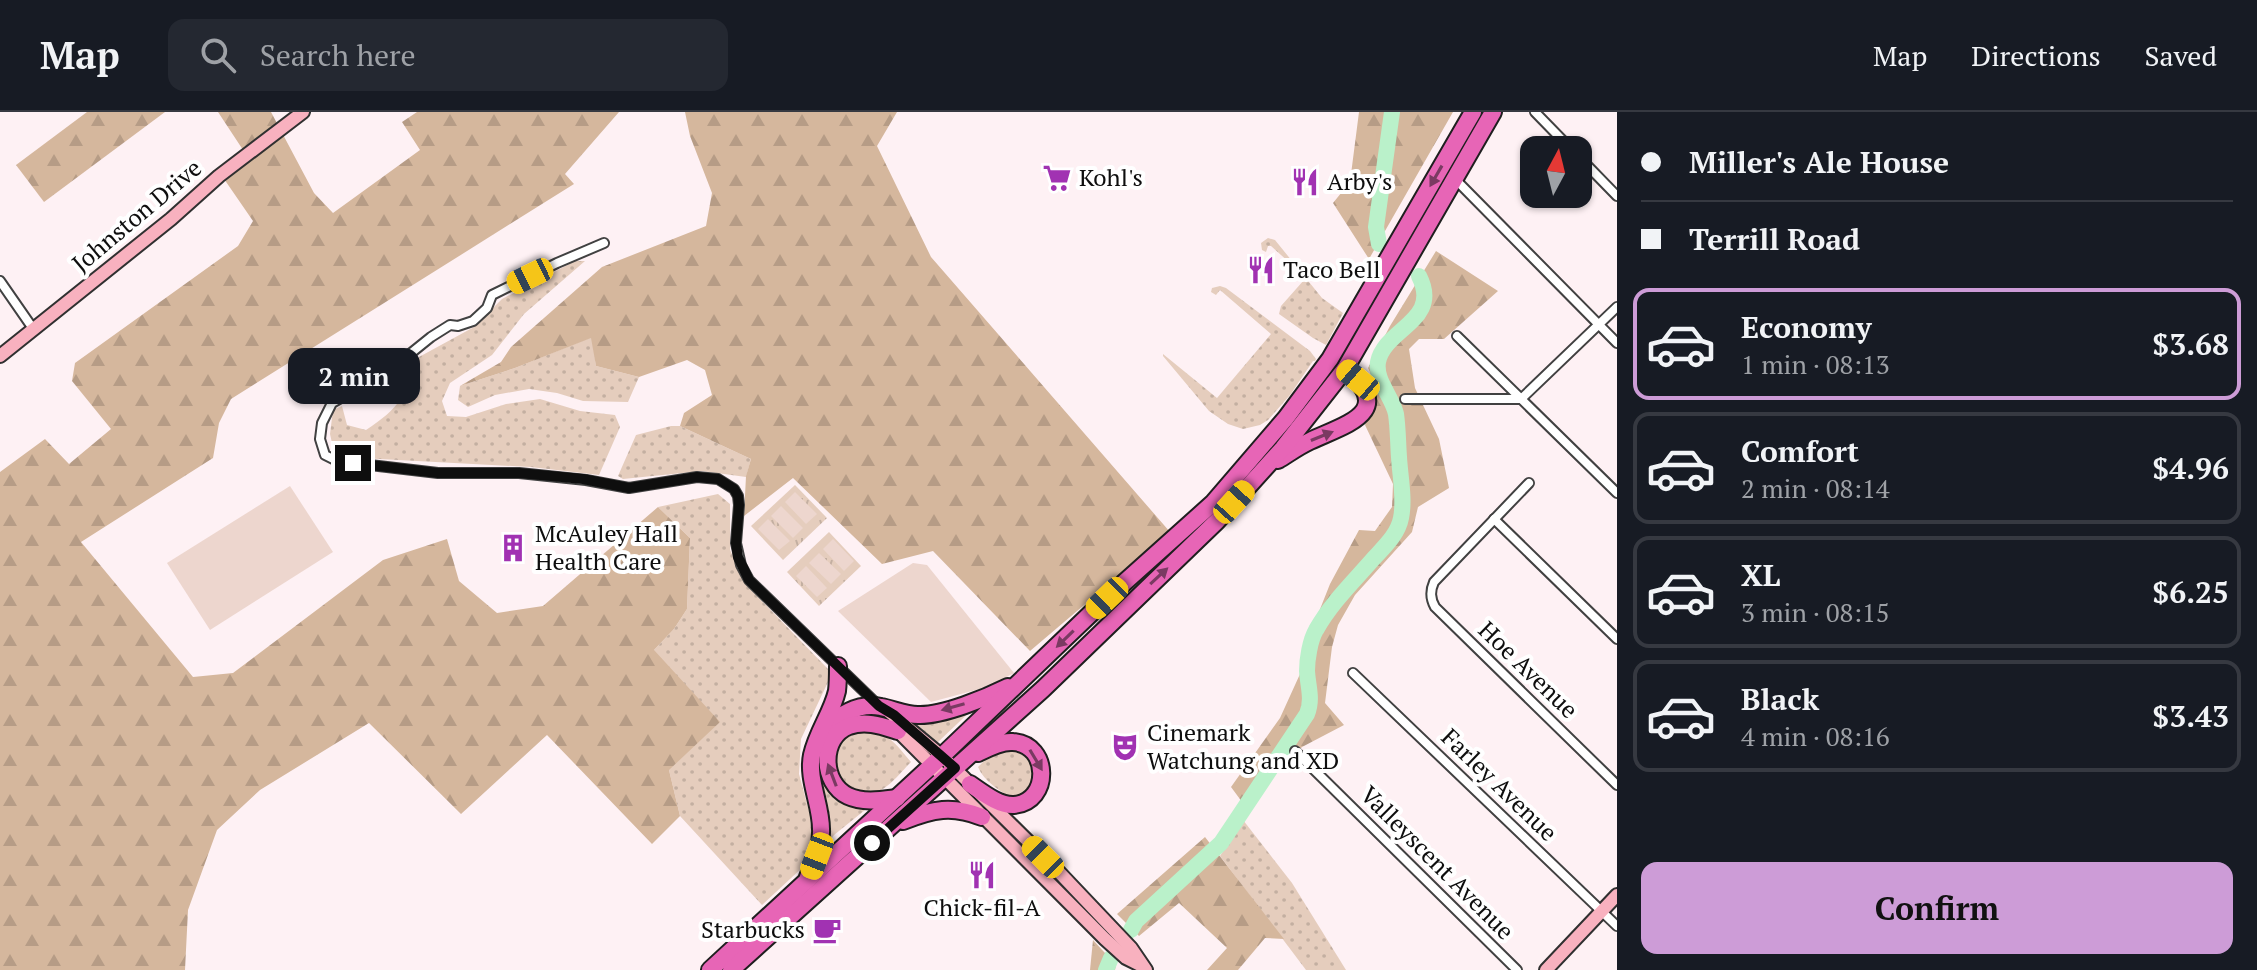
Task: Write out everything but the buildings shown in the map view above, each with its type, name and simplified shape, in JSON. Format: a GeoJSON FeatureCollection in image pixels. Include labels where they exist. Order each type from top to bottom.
{"type":"FeatureCollection","features":[{"type":"Feature","properties":{"kind":"highway"},"geometry":{"type":"LineString","coordinates":[[710,970],[937,761],[1107,598],[1213,503],[1316,379],[1473,112]]}},
{"type":"Feature","properties":{"kind":"highway"},"geometry":{"type":"LineString","coordinates":[[731,970],[1043,689],[1188,550],[1283,448],[1345,369],[1493,112]]}},
{"type":"Feature","properties":{"kind":"highway"},"geometry":{"type":"LineString","coordinates":[[1266,467],[1310,441],[1356,420],[1366,404],[1366,393],[1358,380],[1345,369]]}},
{"type":"Feature","properties":{"kind":"highway"},"geometry":{"type":"LineString","coordinates":[[807,881],[821,842],[811,757],[834,700],[838,666]]}},
{"type":"Feature","properties":{"kind":"highway"},"geometry":{"type":"LineString","coordinates":[[817,736],[837,718],[860,707],[879,706],[904,714],[926,715],[981,699],[1023,679]]}},
{"type":"Feature","properties":{"kind":"highway"},"geometry":{"type":"LineString","coordinates":[[897,798],[867,800],[845,795],[832,782],[827,763],[834,738],[846,727],[869,723],[898,731]]}},
{"type":"Feature","properties":{"kind":"highway"},"geometry":{"type":"LineString","coordinates":[[969,756],[1005,742],[1016,742],[1034,753],[1043,773],[1036,792],[1015,805],[1000,802],[970,784]]}},
{"type":"Feature","properties":{"kind":"highway"},"geometry":{"type":"LineString","coordinates":[[891,826],[938,810],[965,811],[982,817]]}},
{"type":"Feature","properties":{"kind":"street","name":"Johnston Drive"},"geometry":{"type":"LineString","coordinates":[[0,356],[171,219],[219,176],[303,112]]}},
{"type":"Feature","properties":{"kind":"street"},"geometry":{"type":"LineString","coordinates":[[1535,112],[1558,136]]}},
{"type":"Feature","properties":{"kind":"street"},"geometry":{"type":"LineString","coordinates":[[1592,170],[1617,196]]}},
{"type":"Feature","properties":{"kind":"street"},"geometry":{"type":"LineString","coordinates":[[1454,178],[1617,343]]}},
{"type":"Feature","properties":{"kind":"street"},"geometry":{"type":"LineString","coordinates":[[601,244],[492,295],[487,308],[473,321],[450,325],[390,370],[332,403],[322,423],[320,439],[323,452],[330,458],[353,463],[438,473],[519,473],[583,479],[629,488],[697,477],[718,479],[734,489],[739,505],[736,543],[744,573],[761,594],[879,706],[894,715],[949,774],[982,817],[1144,968]]}},
{"type":"Feature","properties":{"kind":"street"},"geometry":{"type":"LineString","coordinates":[[0,281],[34,330]]}},
{"type":"Feature","properties":{"kind":"street"},"geometry":{"type":"LineString","coordinates":[[1405,399],[1521,399],[1617,307]]}},
{"type":"Feature","properties":{"kind":"street"},"geometry":{"type":"LineString","coordinates":[[1457,336],[1617,493]]}},
{"type":"Feature","properties":{"kind":"street"},"geometry":{"type":"LineString","coordinates":[[1529,483],[1494,519],[1617,639]]}},
{"type":"Feature","properties":{"kind":"street","name":"Hoe Avenue"},"geometry":{"type":"LineString","coordinates":[[1494,519],[1439,577],[1431,588],[1432,601],[1617,785]]}},
{"type":"Feature","properties":{"kind":"street","name":"Farley Avenue"},"geometry":{"type":"LineString","coordinates":[[1353,673],[1617,926]]}},
{"type":"Feature","properties":{"kind":"street"},"geometry":{"type":"LineString","coordinates":[[879,706],[898,731],[937,761]]}},
{"type":"Feature","properties":{"kind":"street","name":"Valleyscent Avenue"},"geometry":{"type":"LineString","coordinates":[[1295,751],[1517,970]]}},
{"type":"Feature","properties":{"kind":"street"},"geometry":{"type":"LineString","coordinates":[[949,774],[970,784],[1057,870],[1108,934]]}},
{"type":"Feature","properties":{"kind":"street"},"geometry":{"type":"LineString","coordinates":[[1546,970],[1617,895]]}},
{"type":"Feature","properties":{"kind":"green space"},"geometry":{"type":"Polygon","coordinates":[[[87,112],[165,112],[44,202],[16,165],[87,112]]]}},
{"type":"Feature","properties":{"kind":"green space"},"geometry":{"type":"Polygon","coordinates":[[[218,112],[271,112],[314,193],[333,213],[420,150],[402,122],[417,112],[619,112],[565,174],[574,184],[231,399],[219,423],[213,458],[81,542],[193,677],[233,673],[383,560],[447,539],[459,581],[497,613],[543,606],[658,507],[690,538],[687,609],[674,629],[654,650],[720,722],[669,770],[680,816],[652,844],[547,735],[461,814],[369,723],[260,790],[217,830],[188,910],[185,970],[0,970],[0,472],[45,439],[69,464],[111,429],[72,381],[75,363],[238,246],[253,221],[222,176],[247,156],[218,112]]]}},
{"type":"Feature","properties":{"kind":"green space"},"geometry":{"type":"Polygon","coordinates":[[[685,112],[897,112],[877,146],[931,257],[1170,532],[1030,651],[933,551],[882,564],[793,478],[744,516],[746,476],[751,459],[680,426],[684,413],[712,395],[705,370],[687,360],[639,377],[596,366],[591,338],[460,386],[501,362],[511,347],[602,267],[706,226],[712,193],[690,136],[685,112]]]}},
{"type":"Feature","properties":{"kind":"green space"},"geometry":{"type":"Polygon","coordinates":[[[1359,112],[1453,112],[1369,259],[1333,203],[1350,182],[1359,112]]]}},
{"type":"Feature","properties":{"kind":"green space"},"geometry":{"type":"Polygon","coordinates":[[[1268,238],[1275,240],[1322,298],[1343,313],[1326,345],[1279,314],[1281,306],[1304,280],[1294,278],[1290,273],[1291,264],[1271,246],[1266,252],[1262,250],[1261,243],[1268,238]]]}},
{"type":"Feature","properties":{"kind":"green space"},"geometry":{"type":"Polygon","coordinates":[[[1436,251],[1498,291],[1444,339],[1419,339],[1409,349],[1415,388],[1439,439],[1449,488],[1418,507],[1412,532],[1355,595],[1338,625],[1325,703],[1344,725],[1302,747],[1273,776],[1248,810],[1231,787],[1280,718],[1300,674],[1305,647],[1330,584],[1359,530],[1375,531],[1392,507],[1393,484],[1365,425],[1376,397],[1375,384],[1368,368],[1436,251]]]}},
{"type":"Feature","properties":{"kind":"green space"},"geometry":{"type":"Polygon","coordinates":[[[575,261],[585,261],[524,314],[492,355],[450,383],[442,401],[447,416],[466,417],[506,404],[540,399],[580,411],[615,415],[620,427],[599,475],[531,467],[361,458],[334,452],[330,434],[333,410],[342,406],[347,425],[366,430],[387,415],[400,400],[419,357],[474,327],[502,299],[575,261]]]}},
{"type":"Feature","properties":{"kind":"green space"},"geometry":{"type":"Polygon","coordinates":[[[1220,286],[1310,351],[1316,359],[1268,420],[1243,429],[1228,424],[1209,411],[1163,356],[1217,398],[1271,334],[1220,290],[1216,295],[1211,292],[1212,288],[1220,286]]]}},
{"type":"Feature","properties":{"kind":"green space"},"geometry":{"type":"Polygon","coordinates":[[[592,337],[596,366],[639,377],[628,402],[583,401],[529,389],[495,395],[468,407],[458,400],[460,386],[592,337]]]}},
{"type":"Feature","properties":{"kind":"green space"},"geometry":{"type":"Polygon","coordinates":[[[680,426],[751,459],[746,477],[702,471],[623,479],[618,476],[636,435],[680,426]]]}},
{"type":"Feature","properties":{"kind":"green space"},"geometry":{"type":"Polygon","coordinates":[[[795,485],[827,518],[783,560],[751,526],[795,485]]]}},
{"type":"Feature","properties":{"kind":"green space"},"geometry":{"type":"Polygon","coordinates":[[[718,494],[730,504],[730,550],[747,586],[828,669],[828,682],[801,739],[799,774],[810,815],[812,837],[804,866],[762,905],[680,816],[669,770],[654,650],[674,629],[687,609],[690,538],[658,507],[718,494]]]}},
{"type":"Feature","properties":{"kind":"green space"},"geometry":{"type":"Polygon","coordinates":[[[829,532],[861,566],[819,606],[787,572],[829,532]]]}},
{"type":"Feature","properties":{"kind":"green space"},"geometry":{"type":"Polygon","coordinates":[[[977,705],[937,743],[912,720],[977,705]]]}},
{"type":"Feature","properties":{"kind":"green space"},"geometry":{"type":"Polygon","coordinates":[[[854,731],[874,732],[887,737],[911,762],[891,783],[873,794],[857,794],[849,790],[838,774],[838,746],[843,738],[854,731]]]}},
{"type":"Feature","properties":{"kind":"green space"},"geometry":{"type":"Polygon","coordinates":[[[997,748],[1020,748],[1038,772],[1025,795],[1012,799],[984,777],[978,767],[997,748]]]}},
{"type":"Feature","properties":{"kind":"green space"},"geometry":{"type":"Polygon","coordinates":[[[819,760],[826,782],[837,801],[865,810],[834,835],[825,847],[819,760]]]}},
{"type":"Feature","properties":{"kind":"green space"},"geometry":{"type":"Polygon","coordinates":[[[1243,820],[1292,883],[1346,970],[1306,970],[1220,856],[1243,820]]]}},
{"type":"Feature","properties":{"kind":"green space"},"geometry":{"type":"Polygon","coordinates":[[[1205,837],[1284,939],[1265,938],[1238,970],[1207,970],[1227,948],[1179,903],[1139,936],[1117,914],[1205,837]]]}},
{"type":"Feature","properties":{"kind":"green space"},"geometry":{"type":"Polygon","coordinates":[[[1093,940],[1116,965],[1115,970],[1090,970],[1093,940]]]}},
{"type":"Feature","properties":{"kind":"shaded area"},"geometry":{"type":"Polygon","coordinates":[[[290,486],[333,552],[210,630],[167,563],[290,486]]]}},
{"type":"Feature","properties":{"kind":"shaded area"},"geometry":{"type":"Polygon","coordinates":[[[795,492],[817,514],[806,524],[785,502],[795,492]]]}},
{"type":"Feature","properties":{"kind":"shaded area"},"geometry":{"type":"Polygon","coordinates":[[[781,506],[803,528],[793,538],[771,516],[781,506]]]}},
{"type":"Feature","properties":{"kind":"shaded area"},"geometry":{"type":"Polygon","coordinates":[[[768,519],[790,541],[779,550],[758,529],[768,519]]]}},
{"type":"Feature","properties":{"kind":"shaded area"},"geometry":{"type":"Polygon","coordinates":[[[833,539],[854,561],[844,571],[823,549],[833,539]]]}},
{"type":"Feature","properties":{"kind":"shaded area"},"geometry":{"type":"Polygon","coordinates":[[[819,553],[841,574],[831,584],[809,563],[819,553]]]}},
{"type":"Feature","properties":{"kind":"shaded area"},"geometry":{"type":"Polygon","coordinates":[[[913,563],[927,565],[1014,673],[987,687],[931,702],[838,611],[913,563]]]}},
{"type":"Feature","properties":{"kind":"shaded area"},"geometry":{"type":"Polygon","coordinates":[[[806,566],[827,588],[817,597],[796,576],[806,566]]]}},
{"type":"Feature","properties":{"kind":"waterway"},"geometry":{"type":"LineString","coordinates":[[1379,244],[1376,227],[1392,112]]}},
{"type":"Feature","properties":{"kind":"waterway"},"geometry":{"type":"LineString","coordinates":[[1131,930],[1136,921],[1221,843],[1307,714],[1310,698],[1307,671],[1314,634],[1336,601],[1397,529],[1403,503],[1397,419],[1381,382],[1378,362],[1383,350],[1418,314],[1423,304],[1424,291],[1419,276]]}},
{"type":"Feature","properties":{"kind":"waterway"},"geometry":{"type":"LineString","coordinates":[[1106,970],[1111,958]]}},
{"type":"Feature","properties":{"kind":"place","name":"Kohl's"},"geometry":{"type":"Point","coordinates":[1057,178]}},
{"type":"Feature","properties":{"kind":"place","name":"Arby's"},"geometry":{"type":"Point","coordinates":[1305,182]}},
{"type":"Feature","properties":{"kind":"place","name":"Taco Bell"},"geometry":{"type":"Point","coordinates":[1261,270]}},
{"type":"Feature","properties":{"kind":"place","name":"McAuley Hall Health Care"},"geometry":{"type":"Point","coordinates":[513,548]}},
{"type":"Feature","properties":{"kind":"place","name":"Cinemark Watchung and XD"},"geometry":{"type":"Point","coordinates":[1125,747]}},
{"type":"Feature","properties":{"kind":"place","name":"Chick-fil-A"},"geometry":{"type":"Point","coordinates":[982,875]}},
{"type":"Feature","properties":{"kind":"place","name":"Starbucks"},"geometry":{"type":"Point","coordinates":[827,930]}},
{"type":"Feature","properties":{"kind":"route"},"geometry":{"type":"LineString","coordinates":[[353,463],[438,473],[519,473],[583,479],[629,488],[697,477],[726,482],[738,496],[736,543],[738,557],[749,580],[879,706],[894,715],[955,768],[872,843]]}}]}
